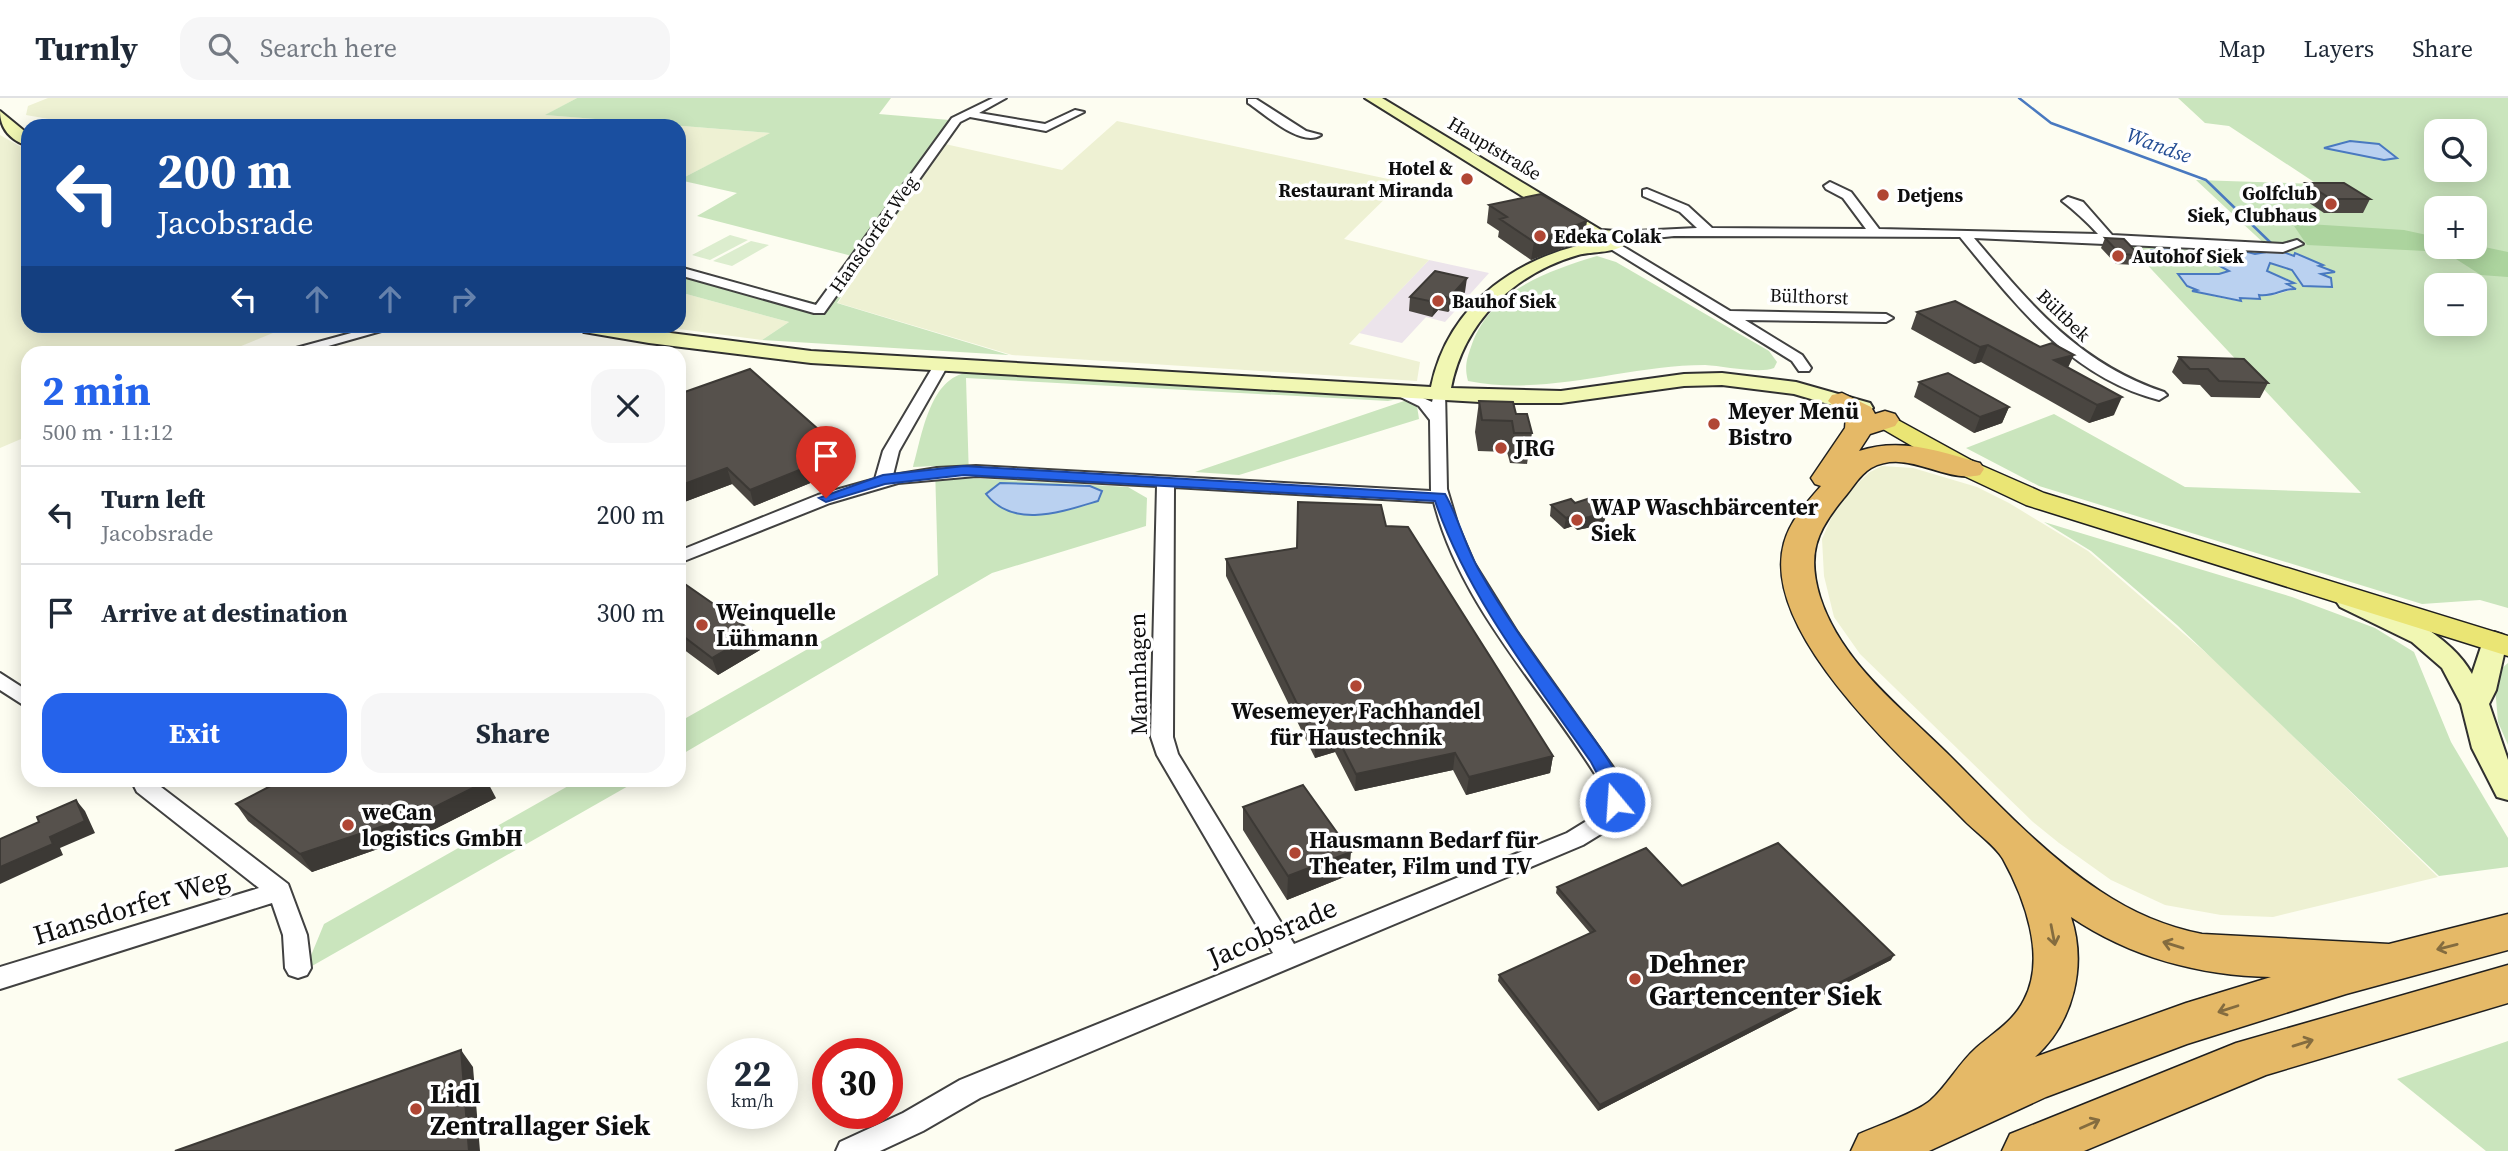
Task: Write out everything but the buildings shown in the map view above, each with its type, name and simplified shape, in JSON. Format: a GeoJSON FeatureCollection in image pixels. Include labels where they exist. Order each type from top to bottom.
{"type":"FeatureCollection","features":[{"type":"Feature","properties":{"kind":"highway"},"geometry":{"type":"LineString","coordinates":[[1842,401],[1883,426]]}},
{"type":"Feature","properties":{"kind":"highway"},"geometry":{"type":"LineString","coordinates":[[1819,506],[1813,498],[1883,426]]}},
{"type":"Feature","properties":{"kind":"highway"},"geometry":{"type":"LineString","coordinates":[[1883,426],[1849,458],[1819,506],[1800,538],[1797,566],[1808,607],[1822,636],[1865,692],[2017,850],[2082,901],[2111,919],[2171,946],[2246,960],[2297,958],[2387,962]]}},
{"type":"Feature","properties":{"kind":"highway"},"geometry":{"type":"LineString","coordinates":[[1819,506],[1858,462],[1873,456],[1909,455],[1969,469]]}},
{"type":"Feature","properties":{"kind":"highway"},"geometry":{"type":"LineString","coordinates":[[1949,1115],[1990,1066],[2025,1037],[2045,1009],[2052,992],[2056,972],[2053,929],[2037,883],[2017,850]]}},
{"type":"Feature","properties":{"kind":"highway"},"geometry":{"type":"LineString","coordinates":[[1877,1151],[1949,1115],[2223,1010],[2387,962],[2508,932]]}},
{"type":"Feature","properties":{"kind":"highway"},"geometry":{"type":"LineString","coordinates":[[2028,1151],[2130,1106],[2264,1055],[2375,1020],[2508,984]]}},
{"type":"Feature","properties":{"kind":"main road","name":"Hauptstraße"},"geometry":{"type":"LineString","coordinates":[[1372,98],[1606,240]]}},
{"type":"Feature","properties":{"kind":"main road"},"geometry":{"type":"LineString","coordinates":[[0,115],[10,128],[21,136]]}},
{"type":"Feature","properties":{"kind":"main road"},"geometry":{"type":"LineString","coordinates":[[1440,393],[1456,338],[1482,303],[1529,270],[1560,255],[1606,240]]}},
{"type":"Feature","properties":{"kind":"main road"},"geometry":{"type":"LineString","coordinates":[[631,333],[731,348],[941,365],[1440,393],[1561,397],[1684,380],[1722,379],[1784,386],[1842,401]]}},
{"type":"Feature","properties":{"kind":"main road"},"geometry":{"type":"LineString","coordinates":[[1883,426],[1969,469],[2058,507],[2491,640]]}},
{"type":"Feature","properties":{"kind":"main road"},"geometry":{"type":"LineString","coordinates":[[2324,589],[2421,636],[2453,663],[2474,704],[2487,748],[2508,789]]}},
{"type":"Feature","properties":{"kind":"main road"},"geometry":{"type":"LineString","coordinates":[[2453,663],[2455,642],[2491,640]]}},
{"type":"Feature","properties":{"kind":"main road"},"geometry":{"type":"LineString","coordinates":[[2474,704],[2482,694],[2491,640]]}},
{"type":"Feature","properties":{"kind":"street","name":"Hansdorfer Weg"},"geometry":{"type":"LineString","coordinates":[[686,273],[819,310],[956,120],[1001,98]]}},
{"type":"Feature","properties":{"kind":"street"},"geometry":{"type":"LineString","coordinates":[[1250,99],[1266,98]]}},
{"type":"Feature","properties":{"kind":"street"},"geometry":{"type":"LineString","coordinates":[[1250,99],[1304,134],[1315,135]]}},
{"type":"Feature","properties":{"kind":"street"},"geometry":{"type":"LineString","coordinates":[[968,114],[1046,128],[1079,111]]}},
{"type":"Feature","properties":{"kind":"street"},"geometry":{"type":"LineString","coordinates":[[1830,186],[1847,195],[1876,233]]}},
{"type":"Feature","properties":{"kind":"street"},"geometry":{"type":"LineString","coordinates":[[1647,193],[1684,209],[1710,233]]}},
{"type":"Feature","properties":{"kind":"street"},"geometry":{"type":"LineString","coordinates":[[2068,201],[2079,205],[2107,236]]}},
{"type":"Feature","properties":{"kind":"street"},"geometry":{"type":"LineString","coordinates":[[1606,240],[1653,233],[1876,233],[2107,236],[2283,248],[2297,244]]}},
{"type":"Feature","properties":{"kind":"street","name":"Bültbek"},"geometry":{"type":"LineString","coordinates":[[1964,234],[2038,321],[2073,352],[2139,390],[2159,395]]}},
{"type":"Feature","properties":{"kind":"street","name":"Hauptstraße"},"geometry":{"type":"LineString","coordinates":[[1606,240],[1797,358],[1804,368]]}},
{"type":"Feature","properties":{"kind":"street","name":"Bülthorst"},"geometry":{"type":"LineString","coordinates":[[1730,315],[1886,318]]}},
{"type":"Feature","properties":{"kind":"street"},"geometry":{"type":"LineString","coordinates":[[313,346],[364,333]]}},
{"type":"Feature","properties":{"kind":"street"},"geometry":{"type":"LineString","coordinates":[[883,480],[888,458],[941,365]]}},
{"type":"Feature","properties":{"kind":"street"},"geometry":{"type":"LineString","coordinates":[[1396,391],[1424,403],[1438,419]]}},
{"type":"Feature","properties":{"kind":"street","name":"Jacobsrade"},"geometry":{"type":"LineString","coordinates":[[850,1151],[912,1122],[970,1090],[1589,832],[1606,820],[1615,802],[1611,783],[1598,759],[1508,630],[1455,540],[1440,497],[1437,467],[1440,393]]}},
{"type":"Feature","properties":{"kind":"street"},"geometry":{"type":"LineString","coordinates":[[686,555],[826,498],[883,480],[964,470],[1440,497]]}},
{"type":"Feature","properties":{"kind":"street","name":"Mannhagen"},"geometry":{"type":"LineString","coordinates":[[1166,481],[1162,737],[1168,755],[1289,957]]}},
{"type":"Feature","properties":{"kind":"street"},"geometry":{"type":"LineString","coordinates":[[0,680],[21,696]]}},
{"type":"Feature","properties":{"kind":"street"},"geometry":{"type":"LineString","coordinates":[[152,787],[280,891],[295,935],[298,968]]}},
{"type":"Feature","properties":{"kind":"street","name":"Hansdorfer Weg"},"geometry":{"type":"LineString","coordinates":[[0,978],[280,891]]}},
{"type":"Feature","properties":{"kind":"shaded area"},"geometry":{"type":"Polygon","coordinates":[[[1429,260],[1489,273],[1445,322],[1426,317],[1402,343],[1359,333],[1429,260]]]}},
{"type":"Feature","properties":{"kind":"green space"},"geometry":{"type":"Polygon","coordinates":[[[48,98],[577,98],[546,115],[596,119],[49,119],[26,115],[28,106],[48,98]]]}},
{"type":"Feature","properties":{"kind":"green space"},"geometry":{"type":"Polygon","coordinates":[[[577,98],[891,98],[879,114],[961,121],[837,303],[1009,355],[762,340],[789,322],[686,294],[686,268],[817,303],[852,256],[697,216],[737,193],[686,182],[686,176],[770,133],[686,126],[686,119],[595,119],[545,115],[577,98]]]}},
{"type":"Feature","properties":{"kind":"green space"},"geometry":{"type":"Polygon","coordinates":[[[2178,98],[2508,98],[2508,608],[2480,600],[2422,604],[2039,486],[1966,448],[2054,414],[2185,487],[2361,493],[2123,239],[2269,248],[2196,180],[2317,184],[2229,126],[2205,123],[2178,98]],[[2167,245],[2154,250],[2167,257],[2166,260],[2214,262],[2230,271],[2219,274],[2179,275],[2206,294],[2240,301],[2239,298],[2274,295],[2295,289],[2287,284],[2292,281],[2267,271],[2269,263],[2292,270],[2303,286],[2332,287],[2316,264],[2278,250],[2255,254],[2235,249],[2237,251],[2233,253],[2217,251],[2194,255],[2185,254],[2167,245]]]}},
{"type":"Feature","properties":{"kind":"green space"},"geometry":{"type":"Polygon","coordinates":[[[1117,121],[1402,182],[1344,239],[1429,260],[1349,344],[1420,362],[1417,381],[1012,355],[838,303],[945,144],[1062,170],[1117,121]]]}},
{"type":"Feature","properties":{"kind":"green space"},"geometry":{"type":"Polygon","coordinates":[[[686,126],[771,133],[686,176],[686,126]]]}},
{"type":"Feature","properties":{"kind":"green space"},"geometry":{"type":"Polygon","coordinates":[[[0,135],[21,147],[21,333],[273,333],[241,346],[21,346],[21,439],[0,448],[0,135]]]}},
{"type":"Feature","properties":{"kind":"green space"},"geometry":{"type":"Polygon","coordinates":[[[2292,223],[2404,230],[2424,234],[2424,251],[2307,245],[2292,223]]]}},
{"type":"Feature","properties":{"kind":"green space"},"geometry":{"type":"Polygon","coordinates":[[[730,235],[748,240],[710,260],[692,255],[730,235]]]}},
{"type":"Feature","properties":{"kind":"green space"},"geometry":{"type":"Polygon","coordinates":[[[751,241],[769,245],[732,266],[713,261],[751,241]]]}},
{"type":"Feature","properties":{"kind":"green space"},"geometry":{"type":"Polygon","coordinates":[[[2487,248],[2508,252],[2508,277],[2478,273],[2456,259],[2487,259],[2487,248]]]}},
{"type":"Feature","properties":{"kind":"green space"},"geometry":{"type":"Polygon","coordinates":[[[1597,256],[1616,262],[1769,351],[1777,362],[1774,368],[1760,370],[1705,365],[1675,366],[1528,385],[1468,381],[1466,366],[1470,349],[1481,326],[1493,310],[1507,297],[1540,276],[1597,256]]]}},
{"type":"Feature","properties":{"kind":"green space"},"geometry":{"type":"Polygon","coordinates":[[[686,294],[789,322],[762,340],[686,330],[686,294]]]}},
{"type":"Feature","properties":{"kind":"green space"},"geometry":{"type":"Polygon","coordinates":[[[965,373],[1403,398],[1388,401],[966,378],[969,478],[1128,487],[1147,498],[1146,526],[992,573],[686,752],[686,718],[938,575],[935,466],[913,467],[929,411],[943,387],[953,378],[965,373]]]}},
{"type":"Feature","properties":{"kind":"green space"},"geometry":{"type":"Polygon","coordinates":[[[1407,400],[1417,406],[1419,419],[1239,475],[1195,472],[1407,400]]]}},
{"type":"Feature","properties":{"kind":"green space"},"geometry":{"type":"Polygon","coordinates":[[[1882,466],[1913,468],[1977,487],[2009,503],[2088,551],[2220,665],[2438,877],[2273,917],[2221,915],[2165,905],[2111,880],[2059,843],[2033,822],[1860,654],[1834,617],[1824,576],[1822,539],[1834,512],[1849,491],[1870,472],[1882,466]]]}},
{"type":"Feature","properties":{"kind":"green space"},"geometry":{"type":"Polygon","coordinates":[[[2044,522],[2292,597],[2375,628],[2414,652],[2451,742],[2508,838],[2508,867],[2439,876],[2177,625],[2091,551],[2044,522]]]}},
{"type":"Feature","properties":{"kind":"green space"},"geometry":{"type":"Polygon","coordinates":[[[2508,663],[2508,745],[2498,722],[2494,675],[2508,663]]]}},
{"type":"Feature","properties":{"kind":"green space"},"geometry":{"type":"Polygon","coordinates":[[[566,787],[626,787],[305,970],[324,924],[566,787]]]}},
{"type":"Feature","properties":{"kind":"green space"},"geometry":{"type":"Polygon","coordinates":[[[2508,1041],[2508,1151],[2486,1151],[2397,1079],[2508,1041]]]}},
{"type":"Feature","properties":{"kind":"water"},"geometry":{"type":"Polygon","coordinates":[[[2350,141],[2379,144],[2397,158],[2384,160],[2324,148],[2350,141]]]}},
{"type":"Feature","properties":{"kind":"water"},"geometry":{"type":"Polygon","coordinates":[[[2153,243],[2167,245],[2195,257],[2198,253],[2213,253],[2211,250],[2236,252],[2232,248],[2255,254],[2278,250],[2294,256],[2295,253],[2335,272],[2321,274],[2331,278],[2332,287],[2303,286],[2292,270],[2270,263],[2267,271],[2294,283],[2287,284],[2296,289],[2259,295],[2260,299],[2240,298],[2241,301],[2192,291],[2197,290],[2187,286],[2178,274],[2219,274],[2229,271],[2209,260],[2187,260],[2194,264],[2163,262],[2156,258],[2166,260],[2167,257],[2153,250],[2159,249],[2153,243]]]}},
{"type":"Feature","properties":{"kind":"water"},"geometry":{"type":"Polygon","coordinates":[[[1000,483],[1090,486],[1102,491],[1098,501],[1053,513],[1024,514],[997,505],[986,494],[1000,483]]]}},
{"type":"Feature","properties":{"kind":"waterway","name":"Wandse"},"geometry":{"type":"LineString","coordinates":[[2019,98],[2051,123],[2206,180],[2273,245]]}},
{"type":"Feature","properties":{"kind":"place","name":"Hotel & Restaurant Miranda"},"geometry":{"type":"Point","coordinates":[1467,179]}},
{"type":"Feature","properties":{"kind":"place","name":"Detjens"},"geometry":{"type":"Point","coordinates":[1883,195]}},
{"type":"Feature","properties":{"kind":"place","name":"Golfclub Siek, Clubhaus"},"geometry":{"type":"Point","coordinates":[2331,204]}},
{"type":"Feature","properties":{"kind":"place","name":"Edeka Colak"},"geometry":{"type":"Point","coordinates":[1540,236]}},
{"type":"Feature","properties":{"kind":"place","name":"Autohof Siek"},"geometry":{"type":"Point","coordinates":[2118,256]}},
{"type":"Feature","properties":{"kind":"place","name":"Bauhof Siek"},"geometry":{"type":"Point","coordinates":[1438,301]}},
{"type":"Feature","properties":{"kind":"place","name":"Meyer Menü Bistro"},"geometry":{"type":"Point","coordinates":[1714,424]}},
{"type":"Feature","properties":{"kind":"place","name":"JRG"},"geometry":{"type":"Point","coordinates":[1501,448]}},
{"type":"Feature","properties":{"kind":"place","name":"WAP Waschbärcenter Siek"},"geometry":{"type":"Point","coordinates":[1577,520]}},
{"type":"Feature","properties":{"kind":"place","name":"Weinquelle Lühmann"},"geometry":{"type":"Point","coordinates":[702,625]}},
{"type":"Feature","properties":{"kind":"place","name":"Wesemeyer Fachhandel für Haustechnik"},"geometry":{"type":"Point","coordinates":[1356,686]}},
{"type":"Feature","properties":{"kind":"place","name":"weCan logistics GmbH"},"geometry":{"type":"Point","coordinates":[348,825]}},
{"type":"Feature","properties":{"kind":"place","name":"Hausmann Bedarf für Theater, Film und TV"},"geometry":{"type":"Point","coordinates":[1295,853]}},
{"type":"Feature","properties":{"kind":"place","name":"Dehner Gartencenter Siek"},"geometry":{"type":"Point","coordinates":[1635,979]}},
{"type":"Feature","properties":{"kind":"place","name":"Lidl Zentrallager Siek"},"geometry":{"type":"Point","coordinates":[416,1109]}},
{"type":"Feature","properties":{"kind":"route"},"geometry":{"type":"LineString","coordinates":[[826,498],[883,480],[964,470],[1440,497],[1455,540],[1472,572],[1508,630],[1598,759],[1615,793],[1615,802]]}}]}
